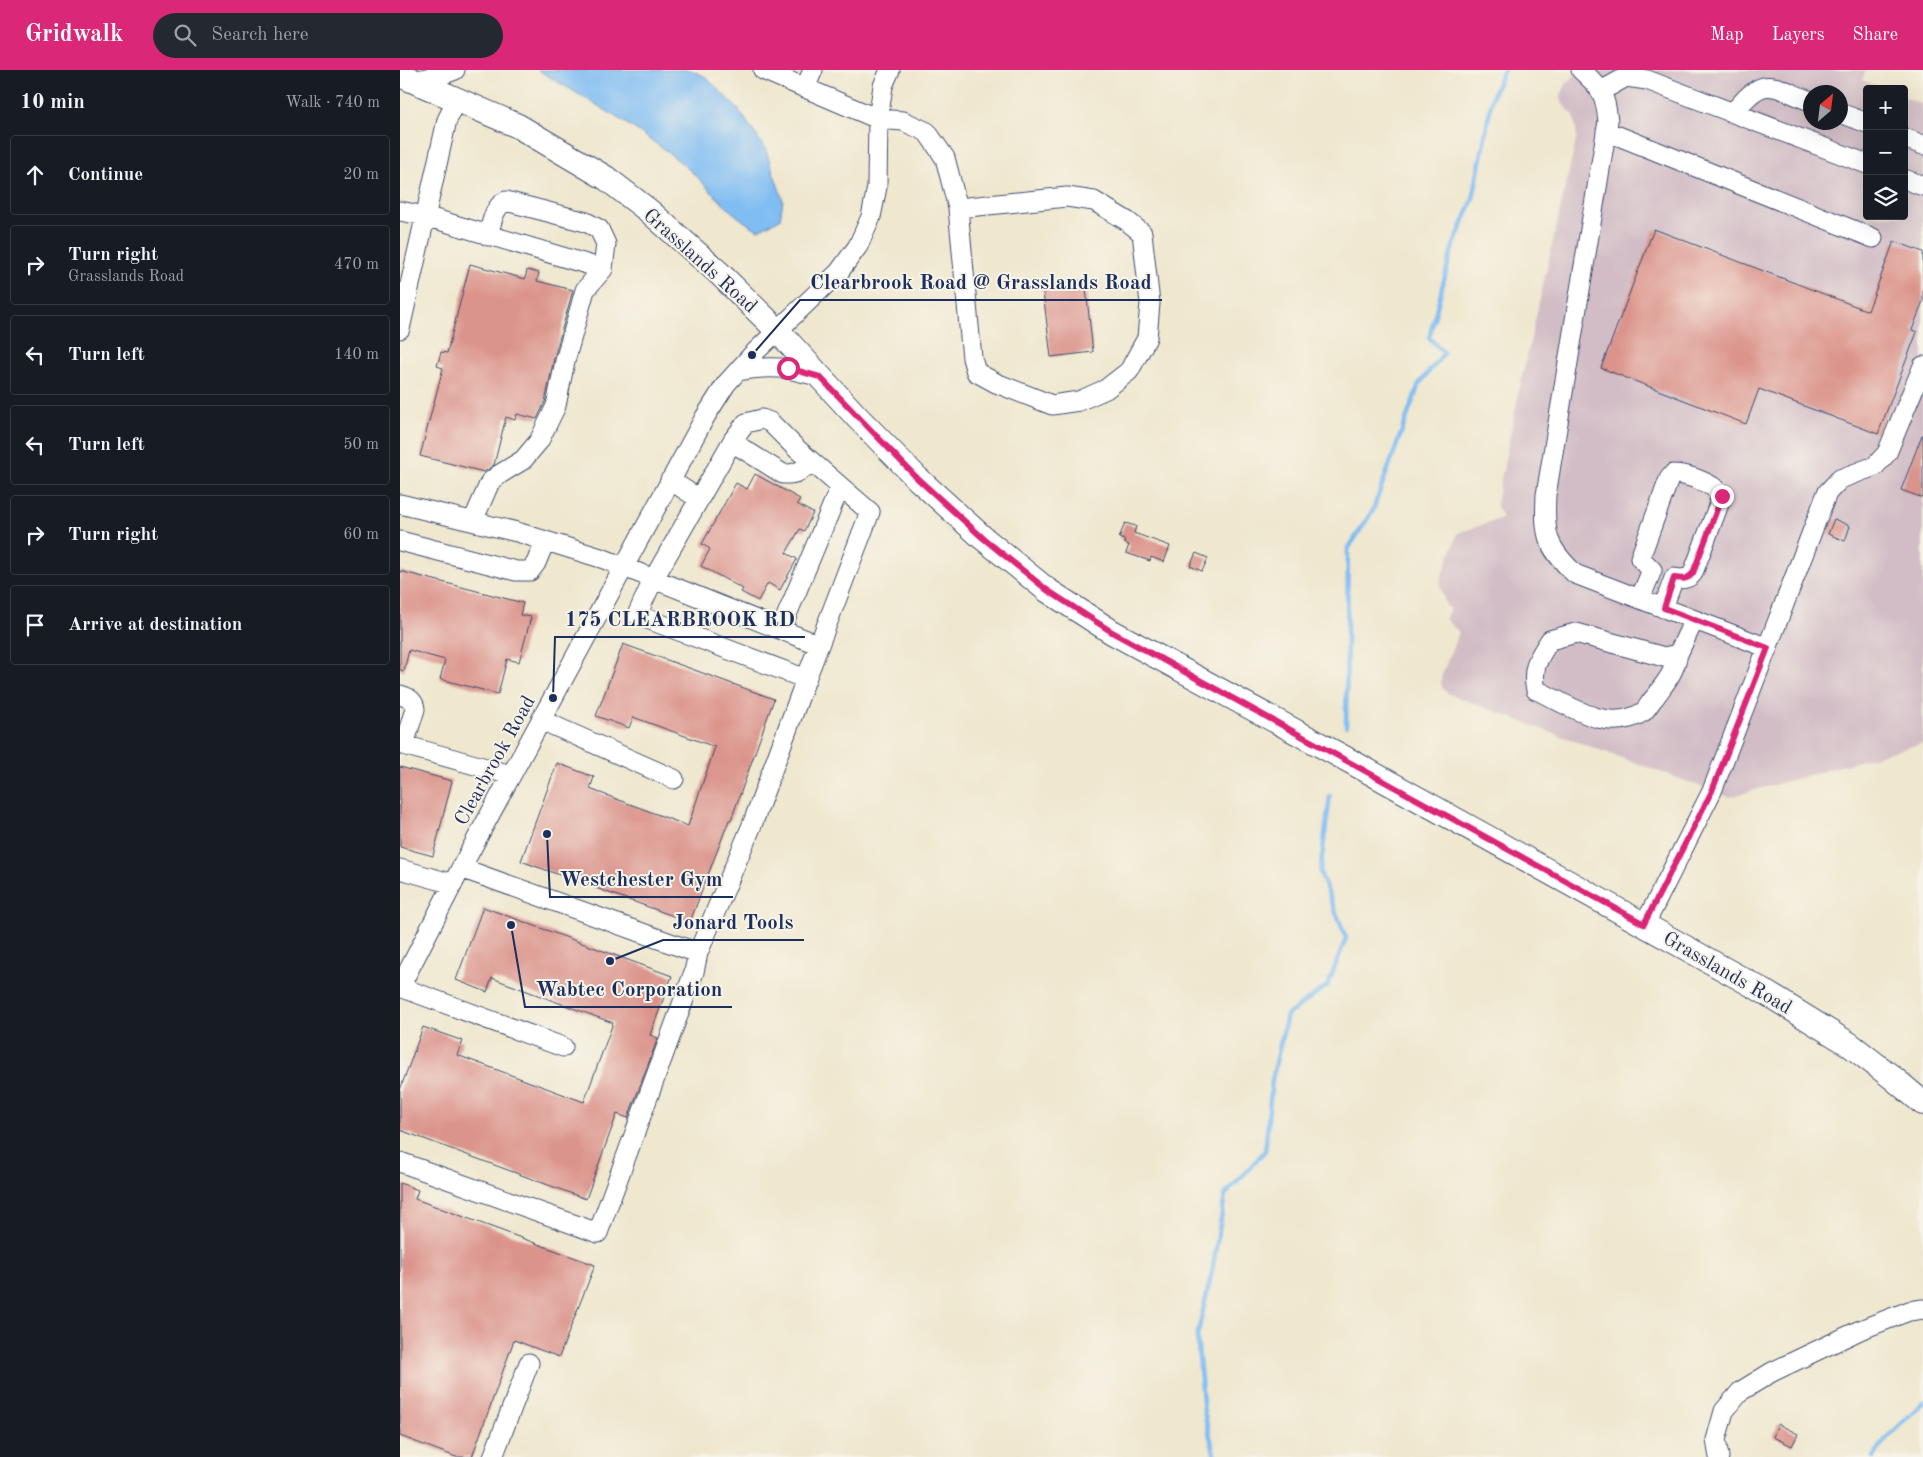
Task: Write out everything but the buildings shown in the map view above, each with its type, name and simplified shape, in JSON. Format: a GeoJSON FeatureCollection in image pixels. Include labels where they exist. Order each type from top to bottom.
{"type":"FeatureCollection","features":[{"type":"Feature","properties":{"kind":"main road","name":"Grasslands Road"},"geometry":{"type":"LineString","coordinates":[[406,78],[518,126],[606,178],[649,211],[720,274],[918,479],[983,538],[1047,590],[1112,632],[1644,924],[1806,1016],[1849,1044],[1923,1103]]}},
{"type":"Feature","properties":{"kind":"street"},"geometry":{"type":"LineString","coordinates":[[406,78],[441,75],[455,70]]}},
{"type":"Feature","properties":{"kind":"street"},"geometry":{"type":"LineString","coordinates":[[763,70],[878,119],[903,121],[927,132],[945,158],[958,208],[972,358],[976,372],[996,383],[1052,405],[1079,401],[1106,389],[1129,371],[1147,338],[1150,303],[1142,233],[1127,221],[1094,201],[1067,197],[958,208]]}},
{"type":"Feature","properties":{"kind":"street"},"geometry":{"type":"LineString","coordinates":[[805,88],[812,70]]}},
{"type":"Feature","properties":{"kind":"street","name":"Clearbrook Road"},"geometry":{"type":"LineString","coordinates":[[400,987],[457,876],[704,417],[726,384],[776,330],[839,272],[858,246],[871,217],[877,187],[878,119],[883,86],[890,70]]}},
{"type":"Feature","properties":{"kind":"street"},"geometry":{"type":"LineString","coordinates":[[1582,70],[1598,86],[1606,100],[1608,121],[1546,495],[1545,522],[1548,539],[1560,559],[1575,574],[1768,648]]}},
{"type":"Feature","properties":{"kind":"street"},"geometry":{"type":"LineString","coordinates":[[1601,91],[1626,77],[1647,80],[1863,162]]}},
{"type":"Feature","properties":{"kind":"street"},"geometry":{"type":"LineString","coordinates":[[1733,113],[1750,93],[1763,86],[1773,86],[1803,98]]}},
{"type":"Feature","properties":{"kind":"street"},"geometry":{"type":"LineString","coordinates":[[400,329],[447,120],[457,100]]}},
{"type":"Feature","properties":{"kind":"street"},"geometry":{"type":"LineString","coordinates":[[1848,116],[1863,122]]}},
{"type":"Feature","properties":{"kind":"street"},"geometry":{"type":"LineString","coordinates":[[1606,131],[1873,238]]}},
{"type":"Feature","properties":{"kind":"street"},"geometry":{"type":"LineString","coordinates":[[1908,139],[1923,145]]}},
{"type":"Feature","properties":{"kind":"street"},"geometry":{"type":"LineString","coordinates":[[1908,180],[1923,186]]}},
{"type":"Feature","properties":{"kind":"street"},"geometry":{"type":"LineString","coordinates":[[473,521],[490,482],[522,460],[539,441],[556,406],[566,360],[586,290],[603,269],[606,244],[599,228],[576,219],[506,201],[496,208],[488,236]]}},
{"type":"Feature","properties":{"kind":"street"},"geometry":{"type":"LineString","coordinates":[[400,211],[425,216],[603,269]]}},
{"type":"Feature","properties":{"kind":"street"},"geometry":{"type":"LineString","coordinates":[[738,371],[764,366],[788,368],[820,377]]}},
{"type":"Feature","properties":{"kind":"street"},"geometry":{"type":"LineString","coordinates":[[1644,924],[1712,791],[1827,493],[1840,479],[1875,466],[1887,453],[1923,366]]}},
{"type":"Feature","properties":{"kind":"street"},"geometry":{"type":"LineString","coordinates":[[400,1162],[598,1232],[694,972],[698,953],[752,825],[870,512],[812,462],[770,422],[762,419],[746,423],[732,442],[653,580],[637,615],[806,679]]}},
{"type":"Feature","properties":{"kind":"street"},"geometry":{"type":"LineString","coordinates":[[732,442],[784,474],[793,475],[812,462]]}},
{"type":"Feature","properties":{"kind":"street"},"geometry":{"type":"LineString","coordinates":[[1673,474],[1680,474],[1714,486],[1722,496],[1693,573],[1690,577],[1684,579],[1674,578],[1652,570],[1640,558],[1669,479],[1673,474]]}},
{"type":"Feature","properties":{"kind":"street"},"geometry":{"type":"LineString","coordinates":[[670,480],[699,499]]}},
{"type":"Feature","properties":{"kind":"street"},"geometry":{"type":"LineString","coordinates":[[781,629],[840,487]]}},
{"type":"Feature","properties":{"kind":"street"},"geometry":{"type":"LineString","coordinates":[[400,504],[473,521],[604,559],[653,580],[819,644]]}},
{"type":"Feature","properties":{"kind":"street"},"geometry":{"type":"LineString","coordinates":[[400,541],[516,571],[530,571],[536,563],[546,541]]}},
{"type":"Feature","properties":{"kind":"street"},"geometry":{"type":"LineString","coordinates":[[1640,599],[1652,570]]}},
{"type":"Feature","properties":{"kind":"street"},"geometry":{"type":"LineString","coordinates":[[1664,608],[1674,578]]}},
{"type":"Feature","properties":{"kind":"street"},"geometry":{"type":"LineString","coordinates":[[1678,654],[1664,657],[1576,633],[1550,640],[1540,656],[1532,677],[1536,690],[1575,710],[1611,722],[1625,719],[1644,711],[1674,672],[1678,654],[1694,620]]}},
{"type":"Feature","properties":{"kind":"street"},"geometry":{"type":"LineString","coordinates":[[400,694],[411,699],[415,709],[402,745],[511,775]]}},
{"type":"Feature","properties":{"kind":"street"},"geometry":{"type":"LineString","coordinates":[[541,720],[674,779]]}},
{"type":"Feature","properties":{"kind":"street"},"geometry":{"type":"LineString","coordinates":[[400,869],[457,876],[698,953]]}},
{"type":"Feature","properties":{"kind":"street"},"geometry":{"type":"LineString","coordinates":[[400,987],[563,1048]]}},
{"type":"Feature","properties":{"kind":"street"},"geometry":{"type":"LineString","coordinates":[[1719,1457],[1716,1440],[1724,1410],[1741,1391],[1772,1372],[1860,1330],[1909,1311],[1923,1309]]}},
{"type":"Feature","properties":{"kind":"street"},"geometry":{"type":"LineString","coordinates":[[493,1457],[529,1363]]}},
{"type":"Feature","properties":{"kind":"shaded area"},"geometry":{"type":"Polygon","coordinates":[[[1579,70],[1866,70],[1862,80],[1874,85],[1863,85],[1863,220],[1908,220],[1908,99],[1923,105],[1923,743],[1730,797],[1536,727],[1447,693],[1443,689],[1441,683],[1442,675],[1459,632],[1445,619],[1450,609],[1446,605],[1440,586],[1441,579],[1458,533],[1502,518],[1496,504],[1521,382],[1577,136],[1574,116],[1561,100],[1566,84],[1579,70]]]}},
{"type":"Feature","properties":{"kind":"water"},"geometry":{"type":"Polygon","coordinates":[[[538,70],[691,70],[706,77],[738,109],[765,148],[783,200],[780,219],[758,230],[746,223],[724,205],[685,166],[658,145],[538,70]]]}},
{"type":"Feature","properties":{"kind":"waterway"},"geometry":{"type":"LineString","coordinates":[[1346,726],[1348,549],[1373,510],[1419,384],[1444,353],[1429,338],[1452,249],[1473,199],[1493,94],[1504,70]]}},
{"type":"Feature","properties":{"kind":"waterway"},"geometry":{"type":"LineString","coordinates":[[1215,1457],[1204,1412],[1197,1336],[1212,1272],[1225,1195],[1265,1151],[1272,1080],[1287,1015],[1328,985],[1346,938],[1320,872],[1330,796]]}},
{"type":"Feature","properties":{"kind":"waterway"},"geometry":{"type":"LineString","coordinates":[[1874,1457],[1885,1440],[1923,1402]]}},
{"type":"Feature","properties":{"kind":"place","name":"Clearbrook Road @ Grasslands Road"},"geometry":{"type":"Point","coordinates":[752,355]}},
{"type":"Feature","properties":{"kind":"place","name":"175 CLEARBROOK RD"},"geometry":{"type":"Point","coordinates":[553,698]}},
{"type":"Feature","properties":{"kind":"place","name":"Westchester Gym"},"geometry":{"type":"Point","coordinates":[547,834]}},
{"type":"Feature","properties":{"kind":"place","name":"Wabtec Corporation"},"geometry":{"type":"Point","coordinates":[511,925]}},
{"type":"Feature","properties":{"kind":"place","name":"Jonard Tools"},"geometry":{"type":"Point","coordinates":[610,961]}},
{"type":"Feature","properties":{"kind":"route"},"geometry":{"type":"LineString","coordinates":[[788,368],[820,377],[918,479],[983,538],[1047,590],[1112,632],[1644,924],[1712,791],[1768,648],[1664,608],[1674,578],[1684,579],[1690,577],[1693,573],[1722,496]]}}]}
